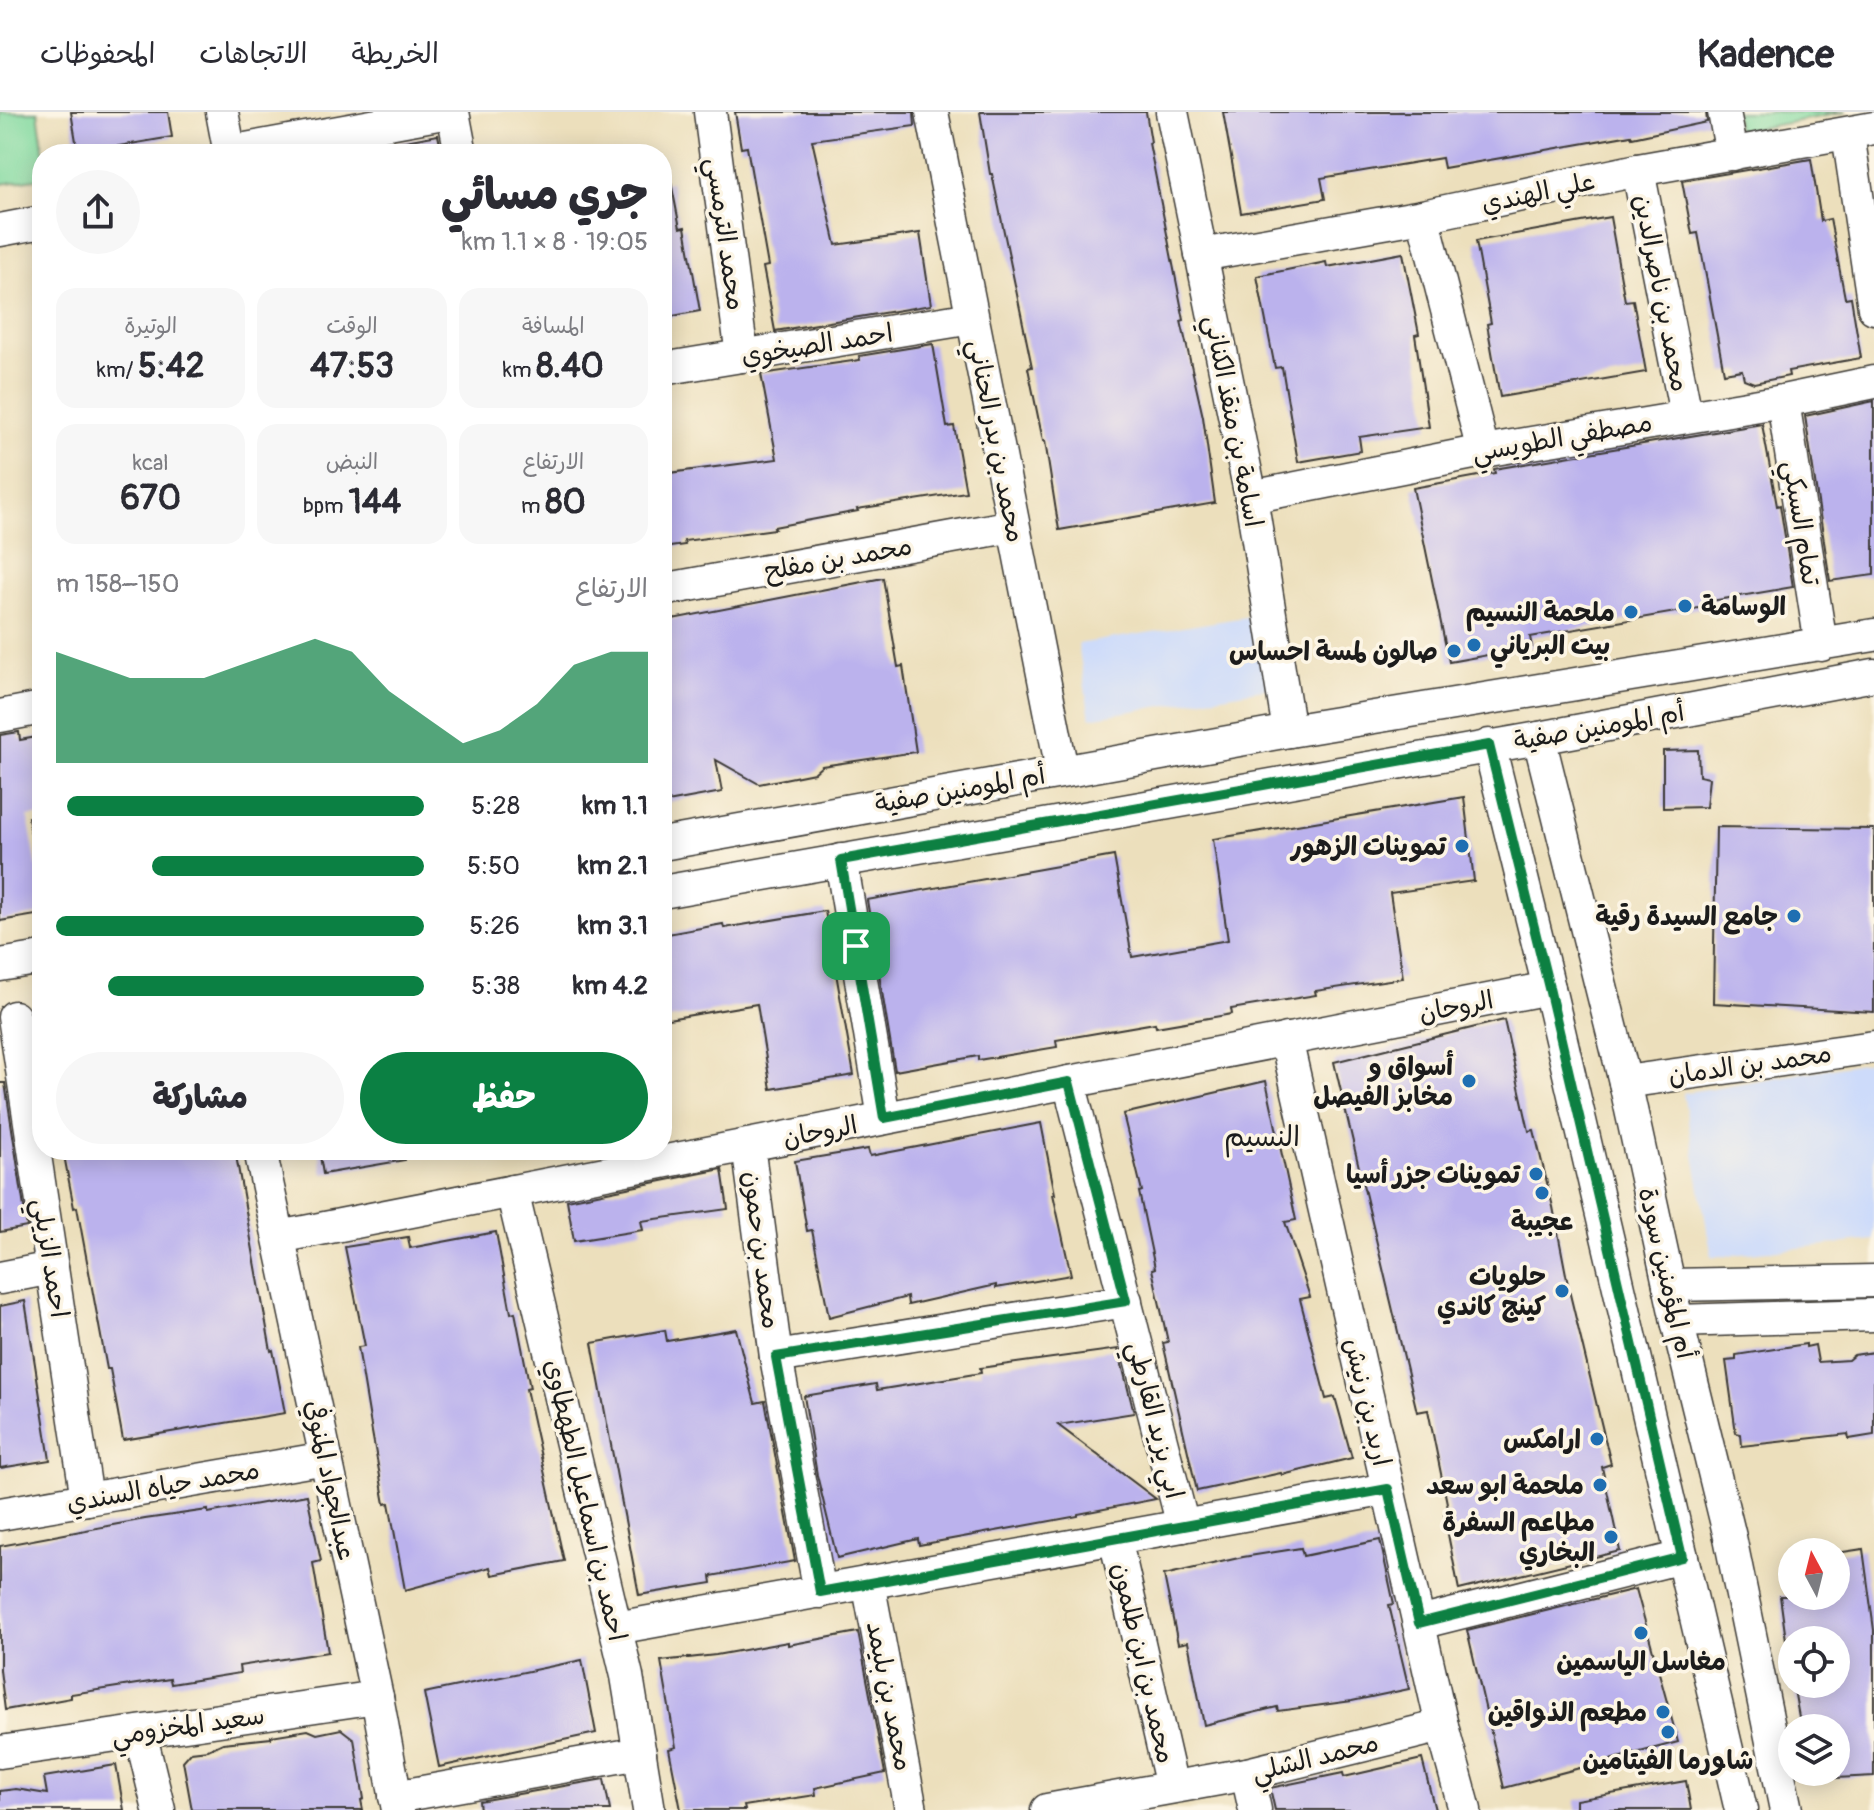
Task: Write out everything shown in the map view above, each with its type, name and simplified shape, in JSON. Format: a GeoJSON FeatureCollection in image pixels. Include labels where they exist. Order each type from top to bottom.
{"type":"FeatureCollection","features":[{"type":"Feature","properties":{"kind":"street"},"geometry":{"type":"LineString","coordinates":[[222,112],[228,144]]}},
{"type":"Feature","properties":{"kind":"street"},"geometry":{"type":"LineString","coordinates":[[279,144],[451,112],[459,144]]}},
{"type":"Feature","properties":{"kind":"street","name":"محمد الترمسي"},"geometry":{"type":"LineString","coordinates":[[710,112],[742,356]]}},
{"type":"Feature","properties":{"kind":"street","name":"محمد بن بدر الحناني"},"geometry":{"type":"LineString","coordinates":[[932,112],[1062,770]]}},
{"type":"Feature","properties":{"kind":"street","name":"اسامة بن منقذ الكناني"},"geometry":{"type":"LineString","coordinates":[[1172,112],[1251,497],[1289,731]]}},
{"type":"Feature","properties":{"kind":"street"},"geometry":{"type":"LineString","coordinates":[[1724,112],[1732,154]]}},
{"type":"Feature","properties":{"kind":"street"},"geometry":{"type":"LineString","coordinates":[[1861,131],[1874,308]]}},
{"type":"Feature","properties":{"kind":"street","name":"علي الهندي"},"geometry":{"type":"LineString","coordinates":[[1201,255],[1423,216],[1638,170],[1861,131]]}},
{"type":"Feature","properties":{"kind":"street","name":"محمد بن ناصرالدين"},"geometry":{"type":"LineString","coordinates":[[1638,170],[1686,415]]}},
{"type":"Feature","properties":{"kind":"street"},"geometry":{"type":"LineString","coordinates":[[1423,216],[1483,451]]}},
{"type":"Feature","properties":{"kind":"street"},"geometry":{"type":"LineString","coordinates":[[0,230],[32,224]]}},
{"type":"Feature","properties":{"kind":"street","name":"احمد الصيخوي"},"geometry":{"type":"LineString","coordinates":[[672,367],[972,318]]}},
{"type":"Feature","properties":{"kind":"street","name":"مصطفي الطويسي"},"geometry":{"type":"LineString","coordinates":[[1251,497],[1483,451],[1783,401],[1874,382]]}},
{"type":"Feature","properties":{"kind":"street","name":"تمام السبكي"},"geometry":{"type":"LineString","coordinates":[[1783,401],[1821,645]]}},
{"type":"Feature","properties":{"kind":"street","name":"محمد بن مفلح"},"geometry":{"type":"LineString","coordinates":[[672,588],[1013,526]]}},
{"type":"Feature","properties":{"kind":"street","name":"أم المومنين صفية"},"geometry":{"type":"LineString","coordinates":[[672,842],[1062,770],[1874,635]]}},
{"type":"Feature","properties":{"kind":"street","name":"أم المومنين صفية"},"geometry":{"type":"LineString","coordinates":[[672,890],[1539,738],[1874,675]]}},
{"type":"Feature","properties":{"kind":"street"},"geometry":{"type":"LineString","coordinates":[[0,716],[32,710]]}},
{"type":"Feature","properties":{"kind":"street","name":"أم المؤمنين سودة"},"geometry":{"type":"LineString","coordinates":[[1539,738],[1625,1082],[1677,1321],[1730,1537],[1786,1810]]}},
{"type":"Feature","properties":{"kind":"street","name":"أم المؤمنين سودة"},"geometry":{"type":"LineString","coordinates":[[1489,745],[1549,988],[1741,1810]]}},
{"type":"Feature","properties":{"kind":"street"},"geometry":{"type":"LineString","coordinates":[[841,860],[884,1118]]}},
{"type":"Feature","properties":{"kind":"street"},"geometry":{"type":"LineString","coordinates":[[0,965],[32,960]]}},
{"type":"Feature","properties":{"kind":"street","name":"الروحان"},"geometry":{"type":"LineString","coordinates":[[672,1160],[1549,988]]}},
{"type":"Feature","properties":{"kind":"street","name":"احمد الزيلي"},"geometry":{"type":"LineString","coordinates":[[19,1015],[32,1115]]}},
{"type":"Feature","properties":{"kind":"street","name":"اربد بن رنيش"},"geometry":{"type":"LineString","coordinates":[[1286,1039],[1442,1726],[1465,1810]]}},
{"type":"Feature","properties":{"kind":"street","name":"محمد بن الدمان"},"geometry":{"type":"LineString","coordinates":[[1625,1082],[1874,1047]]}},
{"type":"Feature","properties":{"kind":"street","name":"ابي يزيد القارطي"},"geometry":{"type":"LineString","coordinates":[[1069,1082],[1183,1526]]}},
{"type":"Feature","properties":{"kind":"street","name":"محمد بن حمون"},"geometry":{"type":"LineString","coordinates":[[748,1145],[776,1357],[820,1592]]}},
{"type":"Feature","properties":{"kind":"street","name":"احمد الزيلي"},"geometry":{"type":"LineString","coordinates":[[38,1160],[87,1499]]}},
{"type":"Feature","properties":{"kind":"street","name":"عبدالجواد المنوفي"},"geometry":{"type":"LineString","coordinates":[[262,1160],[397,1804]]}},
{"type":"Feature","properties":{"kind":"street","name":"الروحان"},"geometry":{"type":"LineString","coordinates":[[279,1237],[671,1160]]}},
{"type":"Feature","properties":{"kind":"street","name":"احمد بن اسماعيل الطهطاوي"},"geometry":{"type":"LineString","coordinates":[[512,1191],[616,1628],[649,1810]]}},
{"type":"Feature","properties":{"kind":"street"},"geometry":{"type":"LineString","coordinates":[[0,1278],[52,1268]]}},
{"type":"Feature","properties":{"kind":"street"},"geometry":{"type":"LineString","coordinates":[[1669,1285],[1874,1281]]}},
{"type":"Feature","properties":{"kind":"street"},"geometry":{"type":"LineString","coordinates":[[776,1357],[1126,1301]]}},
{"type":"Feature","properties":{"kind":"street"},"geometry":{"type":"LineString","coordinates":[[1677,1321],[1874,1315]]}},
{"type":"Feature","properties":{"kind":"street","name":"محمد حياه السندي"},"geometry":{"type":"LineString","coordinates":[[0,1514],[326,1458]]}},
{"type":"Feature","properties":{"kind":"street"},"geometry":{"type":"LineString","coordinates":[[616,1628],[1388,1489]]}},
{"type":"Feature","properties":{"kind":"street","name":"محمد بن ابن طلمون"},"geometry":{"type":"LineString","coordinates":[[1115,1538],[1172,1787]]}},
{"type":"Feature","properties":{"kind":"street"},"geometry":{"type":"LineString","coordinates":[[1419,1623],[1682,1557]]}},
{"type":"Feature","properties":{"kind":"street","name":"محمد بن بليمد"},"geometry":{"type":"LineString","coordinates":[[868,1582],[911,1810]]}},
{"type":"Feature","properties":{"kind":"street","name":"سعيد المخزومي"},"geometry":{"type":"LineString","coordinates":[[0,1752],[377,1697]]}},
{"type":"Feature","properties":{"kind":"street","name":"محمد الشلي"},"geometry":{"type":"LineString","coordinates":[[1047,1810],[1247,1774],[1442,1726]]}},
{"type":"Feature","properties":{"kind":"street"},"geometry":{"type":"LineString","coordinates":[[140,1732],[159,1810]]}},
{"type":"Feature","properties":{"kind":"street"},"geometry":{"type":"LineString","coordinates":[[397,1804],[640,1753]]}},
{"type":"Feature","properties":{"kind":"street"},"geometry":{"type":"LineString","coordinates":[[1247,1774],[1255,1810]]}},
{"type":"Feature","properties":{"kind":"shaded area"},"geometry":{"type":"Polygon","coordinates":[[[1258,615],[1270,688],[1090,718],[1078,644],[1258,615]]]}},
{"type":"Feature","properties":{"kind":"shaded area"},"geometry":{"type":"Polygon","coordinates":[[[1874,1061],[1874,1240],[1712,1257],[1683,1093],[1874,1061]]]}},
{"type":"Feature","properties":{"kind":"green space"},"geometry":{"type":"Polygon","coordinates":[[[0,112],[38,112],[43,144],[32,144],[32,179],[0,184],[0,112]]]}},
{"type":"Feature","properties":{"kind":"green space"},"geometry":{"type":"Polygon","coordinates":[[[1735,112],[1846,112],[1738,132],[1735,112]]]}},
{"type":"Feature","properties":{"kind":"building"},"geometry":{"type":"Polygon","coordinates":[[[71,112],[168,112],[172,137],[131,144],[76,144],[71,112]]]}},
{"type":"Feature","properties":{"kind":"building"},"geometry":{"type":"Polygon","coordinates":[[[735,112],[914,112],[915,126],[812,140],[836,245],[920,233],[931,305],[775,331],[763,267],[768,266],[747,147],[741,148],[735,112]]]}},
{"type":"Feature","properties":{"kind":"building"},"geometry":{"type":"Polygon","coordinates":[[[980,112],[1146,112],[1149,143],[1184,320],[1181,321],[1203,417],[1215,503],[1059,530],[1045,441],[1028,368],[1032,367],[990,174],[980,112]]]}},
{"type":"Feature","properties":{"kind":"building"},"geometry":{"type":"Polygon","coordinates":[[[1223,112],[1706,112],[1707,122],[1632,138],[1631,135],[1444,168],[1442,158],[1321,178],[1325,199],[1241,213],[1223,112]]]}},
{"type":"Feature","properties":{"kind":"building"},"geometry":{"type":"Polygon","coordinates":[[[438,135],[440,144],[389,144],[438,135]]]}},
{"type":"Feature","properties":{"kind":"building"},"geometry":{"type":"Polygon","coordinates":[[[1811,159],[1821,221],[1830,219],[1845,298],[1851,297],[1861,358],[1788,371],[1789,376],[1754,383],[1744,379],[1742,370],[1724,373],[1698,233],[1692,234],[1682,181],[1811,159]]]}},
{"type":"Feature","properties":{"kind":"building"},"geometry":{"type":"Polygon","coordinates":[[[672,187],[680,228],[685,227],[700,311],[672,316],[672,187]]]}},
{"type":"Feature","properties":{"kind":"building"},"geometry":{"type":"Polygon","coordinates":[[[1610,217],[1625,301],[1633,300],[1646,372],[1500,397],[1476,241],[1610,217]]]}},
{"type":"Feature","properties":{"kind":"building"},"geometry":{"type":"Polygon","coordinates":[[[1403,253],[1419,334],[1415,335],[1429,427],[1359,437],[1361,451],[1298,462],[1282,367],[1275,368],[1257,276],[1326,262],[1327,267],[1403,253]]]}},
{"type":"Feature","properties":{"kind":"building"},"geometry":{"type":"Polygon","coordinates":[[[933,344],[947,427],[954,426],[966,492],[857,509],[775,529],[684,541],[685,545],[672,547],[672,473],[777,459],[761,374],[860,360],[859,356],[933,344]]]}},
{"type":"Feature","properties":{"kind":"building"},"geometry":{"type":"Polygon","coordinates":[[[1874,401],[1874,575],[1830,581],[1805,416],[1874,401]]]}},
{"type":"Feature","properties":{"kind":"building"},"geometry":{"type":"Polygon","coordinates":[[[1762,424],[1777,506],[1780,505],[1793,587],[1705,602],[1705,607],[1530,637],[1532,647],[1449,662],[1413,488],[1495,473],[1494,469],[1762,424]]]}},
{"type":"Feature","properties":{"kind":"building"},"geometry":{"type":"Polygon","coordinates":[[[883,578],[898,667],[903,666],[916,752],[822,766],[814,773],[759,784],[716,760],[722,792],[672,801],[672,619],[883,578]]]}},
{"type":"Feature","properties":{"kind":"building"},"geometry":{"type":"Polygon","coordinates":[[[19,732],[20,740],[32,738],[32,816],[28,817],[32,840],[32,916],[0,921],[0,735],[19,732]]]}},
{"type":"Feature","properties":{"kind":"building"},"geometry":{"type":"Polygon","coordinates":[[[1698,750],[1699,776],[1709,778],[1706,807],[1663,808],[1663,751],[1698,750]]]}},
{"type":"Feature","properties":{"kind":"building"},"geometry":{"type":"Polygon","coordinates":[[[1464,797],[1474,881],[1390,893],[1403,978],[1315,991],[1316,995],[1231,1009],[1232,1014],[1056,1040],[1057,1047],[978,1060],[978,1056],[895,1071],[867,900],[1114,856],[1132,957],[1228,940],[1213,839],[1464,797]]]}},
{"type":"Feature","properties":{"kind":"building","name":"جامع السيدة رقية"},"geometry":{"type":"Polygon","coordinates":[[[1716,827],[1874,829],[1874,1012],[1713,1003],[1716,827]]]}},
{"type":"Feature","properties":{"kind":"building"},"geometry":{"type":"Polygon","coordinates":[[[825,911],[854,1075],[771,1089],[757,1004],[672,1018],[672,933],[723,924],[724,928],[825,911]]]}},
{"type":"Feature","properties":{"kind":"building"},"geometry":{"type":"Polygon","coordinates":[[[1504,1020],[1529,1131],[1534,1130],[1553,1207],[1569,1290],[1611,1464],[1602,1467],[1620,1551],[1459,1590],[1444,1514],[1449,1513],[1428,1410],[1417,1412],[1334,1062],[1504,1020]]]}},
{"type":"Feature","properties":{"kind":"building"},"geometry":{"type":"Polygon","coordinates":[[[1266,1081],[1296,1220],[1285,1222],[1310,1297],[1300,1299],[1326,1399],[1335,1397],[1352,1458],[1197,1491],[1163,1343],[1168,1342],[1152,1269],[1155,1268],[1139,1192],[1142,1191],[1123,1114],[1266,1081]]]}},
{"type":"Feature","properties":{"kind":"building"},"geometry":{"type":"Polygon","coordinates":[[[0,1083],[5,1083],[27,1227],[0,1232],[0,1083]]]}},
{"type":"Feature","properties":{"kind":"building"},"geometry":{"type":"Polygon","coordinates":[[[1041,1123],[1071,1275],[996,1288],[996,1285],[908,1305],[907,1297],[829,1317],[812,1230],[807,1231],[795,1161],[868,1149],[870,1156],[1041,1123]]]}},
{"type":"Feature","properties":{"kind":"building"},"geometry":{"type":"Polygon","coordinates":[[[65,1160],[237,1160],[285,1413],[123,1440],[77,1207],[74,1208],[65,1160]]]}},
{"type":"Feature","properties":{"kind":"building"},"geometry":{"type":"Polygon","coordinates":[[[321,1160],[405,1160],[323,1174],[321,1160]]]}},
{"type":"Feature","properties":{"kind":"building"},"geometry":{"type":"Polygon","coordinates":[[[722,1169],[728,1209],[641,1221],[643,1230],[574,1241],[567,1200],[722,1169]]]}},
{"type":"Feature","properties":{"kind":"building"},"geometry":{"type":"Polygon","coordinates":[[[496,1232],[511,1313],[515,1312],[530,1388],[526,1389],[564,1561],[492,1575],[490,1567],[405,1590],[372,1432],[358,1347],[365,1346],[345,1247],[408,1237],[410,1248],[496,1232]]]}},
{"type":"Feature","properties":{"kind":"building"},"geometry":{"type":"Polygon","coordinates":[[[25,1301],[50,1460],[0,1468],[0,1306],[25,1301]]]}},
{"type":"Feature","properties":{"kind":"building"},"geometry":{"type":"Polygon","coordinates":[[[736,1329],[755,1403],[765,1401],[795,1561],[711,1576],[712,1583],[639,1595],[592,1343],[665,1330],[667,1341],[736,1329]]]}},
{"type":"Feature","properties":{"kind":"building"},"geometry":{"type":"Polygon","coordinates":[[[1806,1344],[1806,1347],[1815,1345],[1818,1362],[1848,1360],[1854,1355],[1874,1352],[1874,1435],[1849,1439],[1848,1434],[1742,1446],[1741,1434],[1736,1433],[1726,1361],[1736,1360],[1736,1355],[1806,1344]]]}},
{"type":"Feature","properties":{"kind":"building"},"geometry":{"type":"Polygon","coordinates":[[[1118,1349],[1134,1413],[1058,1425],[1156,1499],[919,1545],[918,1539],[837,1558],[817,1475],[804,1396],[876,1384],[877,1390],[981,1373],[980,1368],[1118,1349]]]}},
{"type":"Feature","properties":{"kind":"building"},"geometry":{"type":"Polygon","coordinates":[[[307,1495],[321,1561],[313,1563],[328,1652],[239,1666],[240,1673],[171,1684],[170,1679],[71,1694],[71,1698],[5,1710],[0,1670],[0,1546],[145,1519],[208,1510],[208,1513],[307,1495]]]}},
{"type":"Feature","properties":{"kind":"building"},"geometry":{"type":"Polygon","coordinates":[[[1380,1540],[1394,1604],[1389,1605],[1409,1689],[1352,1701],[1278,1711],[1277,1707],[1204,1725],[1188,1642],[1178,1644],[1164,1575],[1243,1557],[1301,1548],[1303,1556],[1380,1540]]]}},
{"type":"Feature","properties":{"kind":"building"},"geometry":{"type":"Polygon","coordinates":[[[1863,1549],[1874,1630],[1874,1776],[1850,1777],[1850,1714],[1798,1714],[1796,1698],[1850,1698],[1850,1626],[1784,1626],[1782,1610],[1850,1610],[1850,1551],[1863,1549]]]}},
{"type":"Feature","properties":{"kind":"building"},"geometry":{"type":"Polygon","coordinates":[[[1636,1589],[1678,1742],[1504,1788],[1467,1630],[1636,1589]]]}},
{"type":"Feature","properties":{"kind":"building"},"geometry":{"type":"Polygon","coordinates":[[[858,1632],[885,1773],[815,1788],[816,1795],[744,1806],[745,1810],[681,1810],[669,1749],[676,1747],[661,1661],[788,1642],[788,1645],[858,1632]]]}},
{"type":"Feature","properties":{"kind":"building"},"geometry":{"type":"Polygon","coordinates":[[[582,1660],[596,1733],[439,1767],[424,1693],[582,1660]]]}},
{"type":"Feature","properties":{"kind":"building"},"geometry":{"type":"Polygon","coordinates":[[[341,1729],[354,1739],[363,1810],[192,1810],[183,1761],[191,1752],[208,1750],[223,1743],[308,1730],[317,1734],[341,1729]]]}},
{"type":"Feature","properties":{"kind":"building"},"geometry":{"type":"Polygon","coordinates":[[[1422,1759],[1435,1810],[1275,1810],[1270,1788],[1343,1773],[1344,1777],[1422,1759]]]}},
{"type":"Feature","properties":{"kind":"building"},"geometry":{"type":"Polygon","coordinates":[[[116,1765],[124,1810],[0,1810],[0,1791],[16,1789],[47,1794],[44,1777],[116,1765]]]}},
{"type":"Feature","properties":{"kind":"building"},"geometry":{"type":"Polygon","coordinates":[[[604,1779],[610,1810],[480,1810],[479,1801],[604,1779]]]}},
{"type":"Feature","properties":{"kind":"building"},"geometry":{"type":"Polygon","coordinates":[[[1686,1781],[1691,1810],[1576,1810],[1576,1800],[1686,1781]]]}},
{"type":"Feature","properties":{"kind":"place","name":"الوسامة"},"geometry":{"type":"Point","coordinates":[1685,606]}},
{"type":"Feature","properties":{"kind":"place","name":"ملحمة النسيم"},"geometry":{"type":"Point","coordinates":[1631,612]}},
{"type":"Feature","properties":{"kind":"place","name":"بيت البرياني"},"geometry":{"type":"Point","coordinates":[1474,645]}},
{"type":"Feature","properties":{"kind":"place","name":"صالون لمسة احساس"},"geometry":{"type":"Point","coordinates":[1454,651]}},
{"type":"Feature","properties":{"kind":"place","name":"تموينات الزهور"},"geometry":{"type":"Point","coordinates":[1462,846]}},
{"type":"Feature","properties":{"kind":"place","name":"جامع السيدة رقية"},"geometry":{"type":"Point","coordinates":[1794,916]}},
{"type":"Feature","properties":{"kind":"place","name":"أسواق و مخابز الفيصل"},"geometry":{"type":"Point","coordinates":[1469,1081]}},
{"type":"Feature","properties":{"kind":"place","name":"تموينات جزر أسيا"},"geometry":{"type":"Point","coordinates":[1536,1174]}},
{"type":"Feature","properties":{"kind":"place","name":"عجيبة"},"geometry":{"type":"Point","coordinates":[1542,1193]}},
{"type":"Feature","properties":{"kind":"place","name":"حلويات كينج كاندي"},"geometry":{"type":"Point","coordinates":[1562,1291]}},
{"type":"Feature","properties":{"kind":"place","name":"ارامكس"},"geometry":{"type":"Point","coordinates":[1597,1439]}},
{"type":"Feature","properties":{"kind":"place","name":"ملحمة ابو سعد"},"geometry":{"type":"Point","coordinates":[1600,1485]}},
{"type":"Feature","properties":{"kind":"place","name":"مطاعم السفرة البخاري"},"geometry":{"type":"Point","coordinates":[1611,1537]}},
{"type":"Feature","properties":{"kind":"place","name":"مغاسل الياسمين"},"geometry":{"type":"Point","coordinates":[1641,1633]}},
{"type":"Feature","properties":{"kind":"place","name":"مطعم الذواقين"},"geometry":{"type":"Point","coordinates":[1663,1712]}},
{"type":"Feature","properties":{"kind":"place","name":"شاورما الفيتامين"},"geometry":{"type":"Point","coordinates":[1668,1732]}},
{"type":"Feature","properties":{"kind":"district","name":"النسيم"},"geometry":{"type":"Point","coordinates":[1262,1136]}},
{"type":"Feature","properties":{"kind":"route"},"geometry":{"type":"LineString","coordinates":[[1489,745],[1682,1557],[1419,1623],[1388,1489],[820,1592],[776,1357],[1126,1301],[1069,1082],[884,1118],[856,946],[841,860],[1489,745]]}}]}
